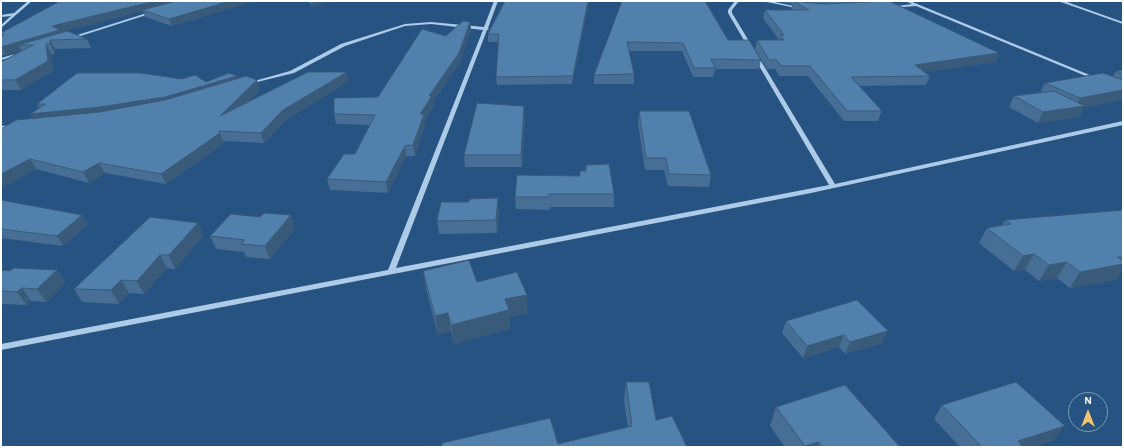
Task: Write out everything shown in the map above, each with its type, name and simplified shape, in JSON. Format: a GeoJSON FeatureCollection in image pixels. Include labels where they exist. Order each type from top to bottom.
{"type":"FeatureCollection","features":[{"type":"Feature","properties":{"kind":"street"},"geometry":{"type":"LineString","coordinates":[[1,27],[30,1]]}},
{"type":"Feature","properties":{"kind":"street"},"geometry":{"type":"LineString","coordinates":[[391,270],[496,1]]}},
{"type":"Feature","properties":{"kind":"street"},"geometry":{"type":"LineString","coordinates":[[737,1],[730,10],[730,13],[833,186]]}},
{"type":"Feature","properties":{"kind":"street"},"geometry":{"type":"LineString","coordinates":[[764,1],[793,7],[808,8]]}},
{"type":"Feature","properties":{"kind":"street"},"geometry":{"type":"LineString","coordinates":[[907,1],[1101,81]]}},
{"type":"Feature","properties":{"kind":"street"},"geometry":{"type":"LineString","coordinates":[[1060,1],[1123,23]]}},
{"type":"Feature","properties":{"kind":"street"},"geometry":{"type":"LineString","coordinates":[[888,7],[917,5]]}},
{"type":"Feature","properties":{"kind":"street"},"geometry":{"type":"LineString","coordinates":[[63,40],[158,11]]}},
{"type":"Feature","properties":{"kind":"street"},"geometry":{"type":"LineString","coordinates":[[1,16],[16,14]]}},
{"type":"Feature","properties":{"kind":"street"},"geometry":{"type":"LineString","coordinates":[[240,86],[271,76],[292,72],[343,46],[405,25],[431,23],[486,29]]}},
{"type":"Feature","properties":{"kind":"street"},"geometry":{"type":"LineString","coordinates":[[1,59],[26,51]]}},
{"type":"Feature","properties":{"kind":"street"},"geometry":{"type":"LineString","coordinates":[[1,347],[391,270],[833,186],[1123,123]]}},
{"type":"Feature","properties":{"kind":"street"},"geometry":{"type":"LineString","coordinates":[[1,128],[17,126]]}},
{"type":"Feature","properties":{"kind":"building"},"geometry":{"type":"Polygon","coordinates":[[[60,1],[155,1],[52,26],[60,30],[1,47],[1,37],[4,35],[1,33],[60,1]]]}},
{"type":"Feature","properties":{"kind":"building"},"geometry":{"type":"Polygon","coordinates":[[[176,1],[230,1],[169,19],[142,10],[176,1]]]}},
{"type":"Feature","properties":{"kind":"building"},"geometry":{"type":"Polygon","coordinates":[[[309,1],[317,1],[310,4],[309,1]]]}},
{"type":"Feature","properties":{"kind":"building"},"geometry":{"type":"Polygon","coordinates":[[[505,1],[588,1],[573,76],[496,77],[499,34],[488,34],[505,1]]]}},
{"type":"Feature","properties":{"kind":"building"},"geometry":{"type":"Polygon","coordinates":[[[622,1],[705,1],[728,40],[749,40],[761,60],[711,59],[715,68],[694,68],[683,43],[627,42],[634,74],[594,75],[622,1]]]}},
{"type":"Feature","properties":{"kind":"building"},"geometry":{"type":"Polygon","coordinates":[[[793,1],[824,4],[889,1],[999,53],[915,65],[930,76],[851,77],[882,111],[847,111],[810,66],[781,66],[777,60],[769,60],[757,40],[784,40],[780,35],[784,35],[765,10],[809,10],[793,1]]]}},
{"type":"Feature","properties":{"kind":"building"},"geometry":{"type":"Polygon","coordinates":[[[463,21],[470,22],[459,53],[429,96],[432,96],[420,114],[424,114],[413,145],[405,146],[386,182],[327,179],[344,154],[355,154],[375,115],[334,114],[334,98],[378,97],[422,29],[446,36],[463,21]]]}},
{"type":"Feature","properties":{"kind":"building"},"geometry":{"type":"Polygon","coordinates":[[[67,31],[87,39],[50,40],[50,44],[46,44],[48,61],[15,80],[1,80],[1,62],[33,45],[18,45],[67,31]]]}},
{"type":"Feature","properties":{"kind":"building"},"geometry":{"type":"Polygon","coordinates":[[[1123,70],[1123,74],[1116,71],[1123,70]]]}},
{"type":"Feature","properties":{"kind":"building"},"geometry":{"type":"Polygon","coordinates":[[[308,72],[347,72],[283,110],[261,133],[219,131],[220,133],[161,174],[99,163],[83,172],[30,159],[1,174],[1,129],[16,120],[100,112],[165,100],[246,76],[257,80],[220,116],[308,72]]]}},
{"type":"Feature","properties":{"kind":"building"},"geometry":{"type":"Polygon","coordinates":[[[77,73],[141,73],[181,79],[195,75],[206,82],[229,73],[237,76],[165,97],[100,107],[30,114],[46,104],[37,104],[77,73]]]}},
{"type":"Feature","properties":{"kind":"building"},"geometry":{"type":"Polygon","coordinates":[[[1103,73],[1123,80],[1123,90],[1080,98],[1045,83],[1103,73]]]}},
{"type":"Feature","properties":{"kind":"building"},"geometry":{"type":"Polygon","coordinates":[[[1054,91],[1085,106],[1043,112],[1014,96],[1054,91]]]}},
{"type":"Feature","properties":{"kind":"building"},"geometry":{"type":"Polygon","coordinates":[[[477,103],[524,106],[521,155],[464,155],[477,103]]]}},
{"type":"Feature","properties":{"kind":"building"},"geometry":{"type":"Polygon","coordinates":[[[639,111],[689,111],[711,175],[669,174],[666,158],[646,158],[639,111]]]}},
{"type":"Feature","properties":{"kind":"building"},"geometry":{"type":"Polygon","coordinates":[[[609,164],[614,194],[549,194],[549,197],[515,197],[517,175],[580,176],[580,171],[586,171],[586,165],[609,164]]]}},
{"type":"Feature","properties":{"kind":"building"},"geometry":{"type":"Polygon","coordinates":[[[498,198],[496,220],[437,221],[441,202],[469,202],[469,199],[498,198]]]}},
{"type":"Feature","properties":{"kind":"building"},"geometry":{"type":"Polygon","coordinates":[[[1,200],[82,215],[57,236],[1,229],[1,200]]]}},
{"type":"Feature","properties":{"kind":"building"},"geometry":{"type":"Polygon","coordinates":[[[1123,210],[1123,257],[1117,257],[1123,261],[1123,264],[1080,272],[1067,262],[1049,265],[1034,254],[1023,256],[987,228],[1011,224],[1005,220],[1123,210]]]}},
{"type":"Feature","properties":{"kind":"building"},"geometry":{"type":"Polygon","coordinates":[[[264,213],[291,215],[265,246],[241,244],[245,240],[210,236],[231,214],[260,217],[264,213]]]}},
{"type":"Feature","properties":{"kind":"building"},"geometry":{"type":"Polygon","coordinates":[[[150,217],[198,223],[169,255],[160,255],[137,281],[121,280],[111,290],[74,289],[150,217]]]}},
{"type":"Feature","properties":{"kind":"building"},"geometry":{"type":"Polygon","coordinates":[[[469,260],[477,282],[517,272],[527,295],[505,299],[509,310],[451,325],[448,313],[435,316],[423,271],[469,260]]]}},
{"type":"Feature","properties":{"kind":"building"},"geometry":{"type":"Polygon","coordinates":[[[14,268],[57,270],[37,289],[22,288],[17,292],[1,291],[1,270],[10,271],[14,268]]]}},
{"type":"Feature","properties":{"kind":"building"},"geometry":{"type":"Polygon","coordinates":[[[857,300],[888,331],[850,342],[844,335],[807,346],[786,321],[857,300]]]}},
{"type":"Feature","properties":{"kind":"building"},"geometry":{"type":"Polygon","coordinates":[[[626,382],[649,382],[656,420],[672,416],[687,447],[442,447],[442,443],[550,418],[558,444],[632,426],[626,382]]]}},
{"type":"Feature","properties":{"kind":"building"},"geometry":{"type":"Polygon","coordinates":[[[1016,382],[1065,426],[1018,441],[1023,447],[982,447],[942,405],[1016,382]]]}},
{"type":"Feature","properties":{"kind":"building"},"geometry":{"type":"Polygon","coordinates":[[[845,385],[900,447],[823,447],[819,442],[805,446],[776,407],[845,385]]]}}]}
